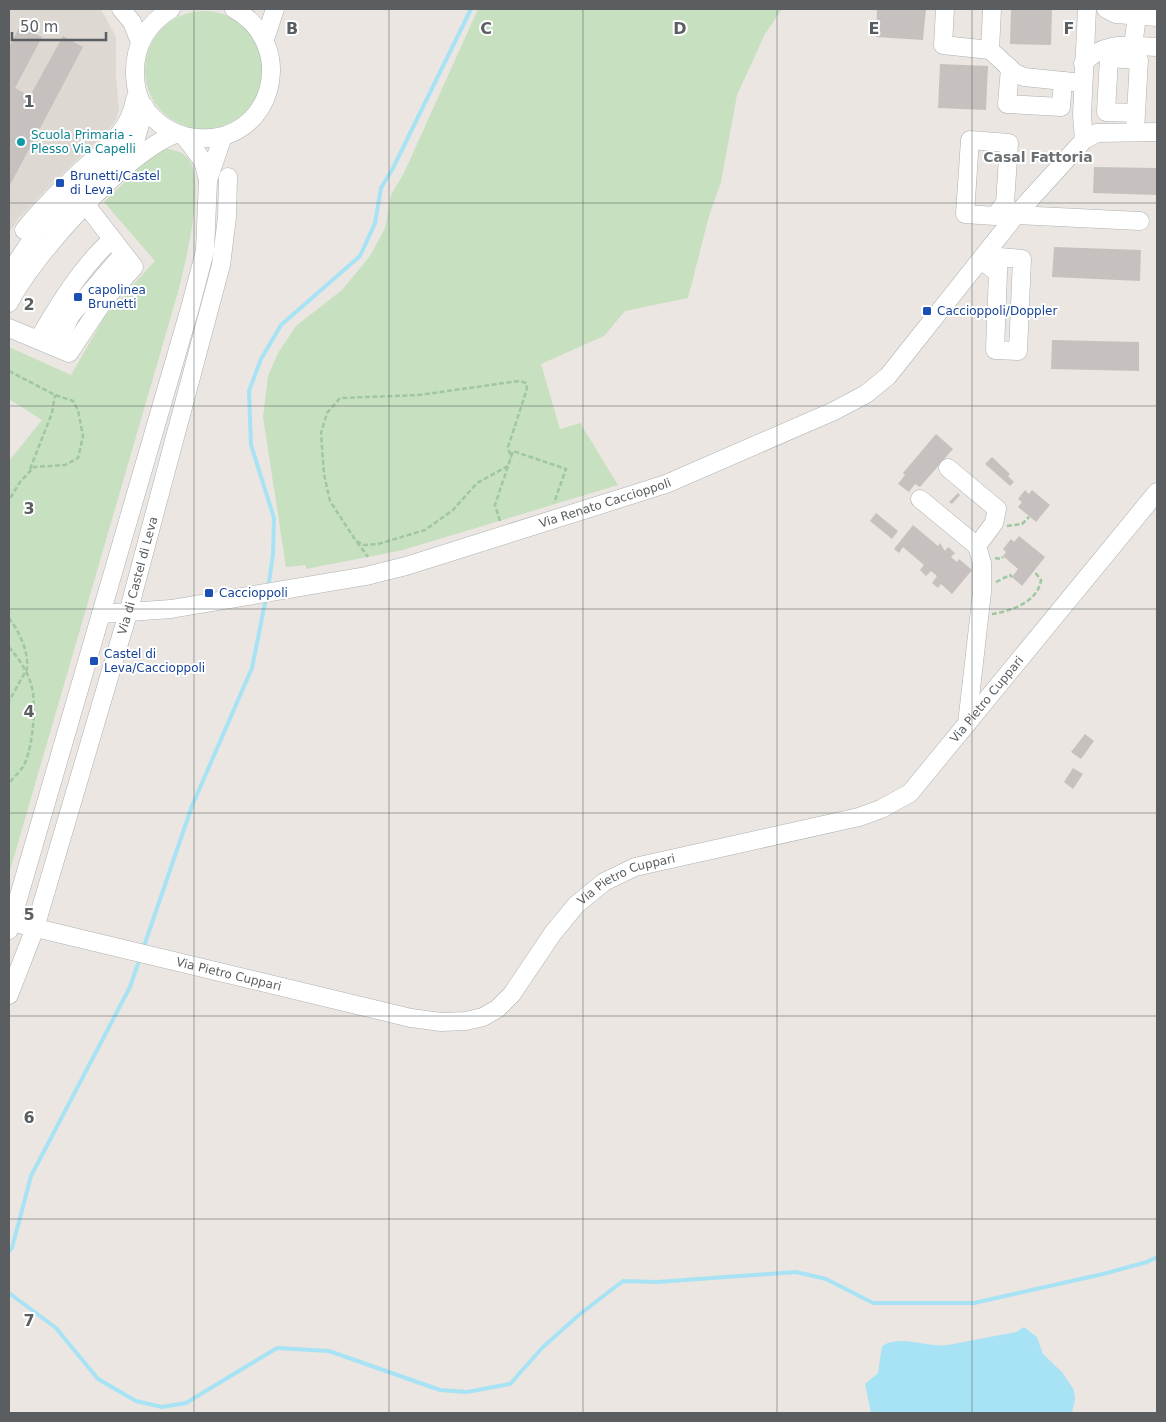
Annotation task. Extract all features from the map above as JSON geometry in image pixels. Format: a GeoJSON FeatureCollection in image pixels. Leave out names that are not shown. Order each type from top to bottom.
{"type":"FeatureCollection","features":[{"type":"Feature","properties":{"kind":"street"},"geometry":{"type":"LineString","coordinates":[[121,9],[132,22],[140,42]]}},
{"type":"Feature","properties":{"kind":"street"},"geometry":{"type":"LineString","coordinates":[[9,273],[36,232],[136,138],[140,101],[134,62],[140,42],[152,23],[171,9]]}},
{"type":"Feature","properties":{"kind":"street"},"geometry":{"type":"LineString","coordinates":[[9,273],[45,234],[73,217],[143,151],[156,142],[180,135],[208,139],[223,136],[239,129],[252,119],[263,105],[269,89],[272,72],[271,55],[265,39],[256,25],[234,9]]}},
{"type":"Feature","properties":{"kind":"street"},"geometry":{"type":"LineString","coordinates":[[265,39],[275,9]]}},
{"type":"Feature","properties":{"kind":"street"},"geometry":{"type":"LineString","coordinates":[[945,9],[943,45],[990,50],[1010,68],[1024,77],[1083,83]]}},
{"type":"Feature","properties":{"kind":"street"},"geometry":{"type":"LineString","coordinates":[[990,50],[992,9]]}},
{"type":"Feature","properties":{"kind":"street"},"geometry":{"type":"LineString","coordinates":[[1087,9],[1083,64],[1084,140],[1097,133],[1157,132]]}},
{"type":"Feature","properties":{"kind":"street"},"geometry":{"type":"LineString","coordinates":[[1106,9],[1116,14],[1157,17]]}},
{"type":"Feature","properties":{"kind":"street"},"geometry":{"type":"LineString","coordinates":[[1134,46],[1137,16]]}},
{"type":"Feature","properties":{"kind":"street"},"geometry":{"type":"LineString","coordinates":[[1083,64],[1092,53],[1106,46],[1157,47]]}},
{"type":"Feature","properties":{"kind":"street"},"geometry":{"type":"LineString","coordinates":[[1010,68],[1007,104],[1061,107],[1063,81]]}},
{"type":"Feature","properties":{"kind":"street"},"geometry":{"type":"LineString","coordinates":[[9,250],[46,204],[113,142],[125,127],[140,101]]}},
{"type":"Feature","properties":{"kind":"street","name":"Via di Castel di Leva"},"geometry":{"type":"LineString","coordinates":[[140,101],[164,127],[180,135],[203,161],[208,180]]}},
{"type":"Feature","properties":{"kind":"street"},"geometry":{"type":"LineString","coordinates":[[1135,131],[1136,113]]}},
{"type":"Feature","properties":{"kind":"street","name":"Via di Castel di Leva"},"geometry":{"type":"LineString","coordinates":[[10,926],[205,251],[208,180],[223,136]]}},
{"type":"Feature","properties":{"kind":"street"},"geometry":{"type":"LineString","coordinates":[[1011,209],[1009,143],[970,140],[965,214],[994,216],[1011,209],[1140,222]]}},
{"type":"Feature","properties":{"kind":"street","name":"Via Renato Caccioppoli"},"geometry":{"type":"LineString","coordinates":[[101,614],[171,609],[366,576],[406,566],[657,487],[834,411],[866,394],[888,376],[981,260],[1011,209],[1084,140]]}},
{"type":"Feature","properties":{"kind":"street","name":"Via di Castel di Leva"},"geometry":{"type":"LineString","coordinates":[[9,995],[35,928],[128,613],[221,265],[227,218],[228,177]]}},
{"type":"Feature","properties":{"kind":"street"},"geometry":{"type":"LineString","coordinates":[[9,328],[69,353],[105,299],[134,267],[86,206]]}},
{"type":"Feature","properties":{"kind":"street"},"geometry":{"type":"LineString","coordinates":[[9,303],[30,269],[73,217]]}},
{"type":"Feature","properties":{"kind":"street"},"geometry":{"type":"LineString","coordinates":[[38,340],[78,277],[95,255],[117,247]]}},
{"type":"Feature","properties":{"kind":"street"},"geometry":{"type":"LineString","coordinates":[[999,258],[1022,259],[1018,351],[995,350],[998,273],[999,258]]}},
{"type":"Feature","properties":{"kind":"street"},"geometry":{"type":"LineString","coordinates":[[981,260],[998,273]]}},
{"type":"Feature","properties":{"kind":"street"},"geometry":{"type":"LineString","coordinates":[[948,468],[997,509],[994,523],[977,546]]}},
{"type":"Feature","properties":{"kind":"street","name":"Via Pietro Cuppari"},"geometry":{"type":"LineString","coordinates":[[10,926],[35,928],[411,1018],[452,1023],[479,1019],[497,1009],[510,997],[560,924],[584,897],[604,882],[646,863],[859,817],[882,809],[910,793],[1157,492]]}},
{"type":"Feature","properties":{"kind":"street"},"geometry":{"type":"LineString","coordinates":[[920,499],[977,546],[982,563],[979,613],[967,724]]}},
{"type":"Feature","properties":{"kind":"path"},"geometry":{"type":"LineString","coordinates":[[9,372],[55,396],[67,398],[78,410],[83,436],[78,458],[65,465],[30,470]]}},
{"type":"Feature","properties":{"kind":"path"},"geometry":{"type":"LineString","coordinates":[[368,557],[330,501],[324,474],[321,432],[327,413],[340,398],[418,395],[519,381],[526,383],[527,389],[508,447],[511,458]]}},
{"type":"Feature","properties":{"kind":"path"},"geometry":{"type":"LineString","coordinates":[[9,500],[30,470],[52,413],[55,396]]}},
{"type":"Feature","properties":{"kind":"path"},"geometry":{"type":"LineString","coordinates":[[500,521],[495,505],[513,452],[566,469],[554,505]]}},
{"type":"Feature","properties":{"kind":"path"},"geometry":{"type":"LineString","coordinates":[[356,541],[364,545],[378,544],[425,530],[453,510],[477,483],[508,466]]}},
{"type":"Feature","properties":{"kind":"path"},"geometry":{"type":"LineString","coordinates":[[994,523],[1003,526],[1022,524],[1029,517]]}},
{"type":"Feature","properties":{"kind":"path"},"geometry":{"type":"LineString","coordinates":[[979,613],[990,614],[1006,611],[1032,598],[1038,590],[1041,580],[1034,571]]}},
{"type":"Feature","properties":{"kind":"path"},"geometry":{"type":"LineString","coordinates":[[9,618],[26,653],[28,664],[9,701]]}},
{"type":"Feature","properties":{"kind":"path"},"geometry":{"type":"LineString","coordinates":[[9,647],[26,671],[31,685],[33,703],[30,744],[24,765],[9,783]]}},
{"type":"Feature","properties":{"kind":"shaded area"},"geometry":{"type":"Polygon","coordinates":[[[9,9],[99,9],[102,11],[116,37],[116,78],[119,109],[116,120],[106,133],[52,183],[18,219],[9,233],[9,9]]]}},
{"type":"Feature","properties":{"kind":"green space"},"geometry":{"type":"Polygon","coordinates":[[[478,9],[782,9],[765,34],[737,95],[721,182],[709,216],[688,298],[625,311],[604,336],[541,364],[560,429],[580,423],[618,485],[403,550],[306,569],[306,565],[286,567],[263,417],[268,376],[278,353],[296,326],[342,290],[370,256],[385,228],[391,195],[404,173],[478,9]]]}},
{"type":"Feature","properties":{"kind":"green space"},"geometry":{"type":"Polygon","coordinates":[[[204,11],[226,16],[246,28],[258,48],[263,70],[258,92],[246,112],[226,124],[204,129],[182,124],[162,112],[150,92],[145,70],[150,48],[162,28],[182,16],[204,11]]]}},
{"type":"Feature","properties":{"kind":"green space"},"geometry":{"type":"Polygon","coordinates":[[[167,149],[177,151],[186,156],[194,172],[195,205],[185,263],[9,874],[9,461],[42,420],[9,399],[9,347],[71,375],[105,316],[155,261],[104,202],[157,151],[167,149]]]}},
{"type":"Feature","properties":{"kind":"water"},"geometry":{"type":"Polygon","coordinates":[[[1024,1327],[1037,1337],[1043,1354],[1062,1372],[1074,1390],[1075,1399],[1072,1413],[871,1413],[865,1384],[878,1373],[882,1346],[898,1341],[948,1345],[1016,1332],[1024,1327]]]}},
{"type":"Feature","properties":{"kind":"building"},"geometry":{"type":"Polygon","coordinates":[[[877,9],[926,9],[923,40],[876,37],[877,9]]]}},
{"type":"Feature","properties":{"kind":"building"},"geometry":{"type":"Polygon","coordinates":[[[1011,9],[1052,9],[1051,45],[1010,44],[1011,9]]]}},
{"type":"Feature","properties":{"kind":"building","name":"Scuola Primaria - Plesso Via Capelli"},"geometry":{"type":"Polygon","coordinates":[[[20,26],[42,37],[15,88],[30,96],[63,36],[83,47],[9,187],[9,47],[20,26]]]}},
{"type":"Feature","properties":{"kind":"building"},"geometry":{"type":"Polygon","coordinates":[[[940,64],[988,66],[986,110],[938,108],[940,64]]]}},
{"type":"Feature","properties":{"kind":"building"},"geometry":{"type":"Polygon","coordinates":[[[1094,167],[1157,168],[1157,195],[1093,193],[1094,167]]]}},
{"type":"Feature","properties":{"kind":"building"},"geometry":{"type":"Polygon","coordinates":[[[1054,247],[1141,250],[1140,281],[1052,277],[1054,247]]]}},
{"type":"Feature","properties":{"kind":"building"},"geometry":{"type":"Polygon","coordinates":[[[1052,340],[1139,342],[1139,371],[1051,369],[1052,340]]]}},
{"type":"Feature","properties":{"kind":"building"},"geometry":{"type":"Polygon","coordinates":[[[936,434],[953,449],[920,487],[915,484],[909,492],[898,484],[905,475],[903,473],[936,434]]]}},
{"type":"Feature","properties":{"kind":"building"},"geometry":{"type":"Polygon","coordinates":[[[992,457],[1010,474],[1008,476],[1014,482],[1010,486],[985,464],[992,457]]]}},
{"type":"Feature","properties":{"kind":"building"},"geometry":{"type":"Polygon","coordinates":[[[1025,490],[1029,494],[1032,490],[1050,505],[1036,522],[1018,507],[1022,502],[1018,499],[1025,490]]]}},
{"type":"Feature","properties":{"kind":"building"},"geometry":{"type":"Polygon","coordinates":[[[958,493],[960,495],[952,504],[949,502],[958,493]]]}},
{"type":"Feature","properties":{"kind":"building"},"geometry":{"type":"Polygon","coordinates":[[[876,513],[898,531],[892,539],[870,521],[876,513]]]}},
{"type":"Feature","properties":{"kind":"building"},"geometry":{"type":"Polygon","coordinates":[[[913,525],[938,546],[940,543],[945,551],[948,547],[955,553],[951,557],[957,562],[959,559],[972,570],[952,594],[941,584],[938,588],[932,583],[937,576],[931,571],[926,576],[920,570],[924,565],[903,547],[899,553],[894,549],[913,525]]]}},
{"type":"Feature","properties":{"kind":"building"},"geometry":{"type":"Polygon","coordinates":[[[1019,536],[1045,557],[1022,586],[1012,577],[1018,569],[1003,556],[1006,552],[1003,549],[1011,539],[1014,542],[1019,536]]]}},
{"type":"Feature","properties":{"kind":"building"},"geometry":{"type":"Polygon","coordinates":[[[1085,734],[1094,741],[1081,759],[1071,752],[1085,734]]]}},
{"type":"Feature","properties":{"kind":"building"},"geometry":{"type":"Polygon","coordinates":[[[1073,768],[1083,774],[1073,789],[1064,782],[1073,768]]]}},
{"type":"Feature","properties":{"kind":"waterway"},"geometry":{"type":"LineString","coordinates":[[268,589],[273,554],[274,518],[251,445],[249,391],[261,359],[281,325],[360,256],[375,223],[381,188],[393,168],[471,9]]}},
{"type":"Feature","properties":{"kind":"waterway"},"geometry":{"type":"LineString","coordinates":[[143,949],[192,806],[252,668],[266,598]]}},
{"type":"Feature","properties":{"kind":"waterway"},"geometry":{"type":"LineString","coordinates":[[9,1251],[12,1248],[31,1176],[130,987],[140,958]]}},
{"type":"Feature","properties":{"kind":"waterway"},"geometry":{"type":"LineString","coordinates":[[9,1293],[56,1328],[98,1379],[136,1401],[162,1407],[186,1403],[277,1348],[329,1351],[440,1390],[467,1392],[510,1384],[543,1347],[580,1314],[623,1281],[657,1282],[796,1272],[826,1279],[873,1303],[974,1303],[1103,1274],[1147,1262],[1157,1257]]}},
{"type":"Feature","properties":{"kind":"place","name":"Scuola Primaria - Plesso Via Capelli"},"geometry":{"type":"Point","coordinates":[21,142]}},
{"type":"Feature","properties":{"kind":"place","name":"Brunetti/Castel di Leva"},"geometry":{"type":"Point","coordinates":[60,183]}},
{"type":"Feature","properties":{"kind":"place","name":"capolinea Brunetti"},"geometry":{"type":"Point","coordinates":[78,297]}},
{"type":"Feature","properties":{"kind":"place","name":"Caccioppoli/Doppler"},"geometry":{"type":"Point","coordinates":[927,311]}},
{"type":"Feature","properties":{"kind":"place","name":"Caccioppoli"},"geometry":{"type":"Point","coordinates":[209,593]}},
{"type":"Feature","properties":{"kind":"place","name":"Castel di Leva/Caccioppoli"},"geometry":{"type":"Point","coordinates":[94,661]}},
{"type":"Feature","properties":{"kind":"district","name":"Casal Fattoria"},"geometry":{"type":"Point","coordinates":[1038,157]}}]}
